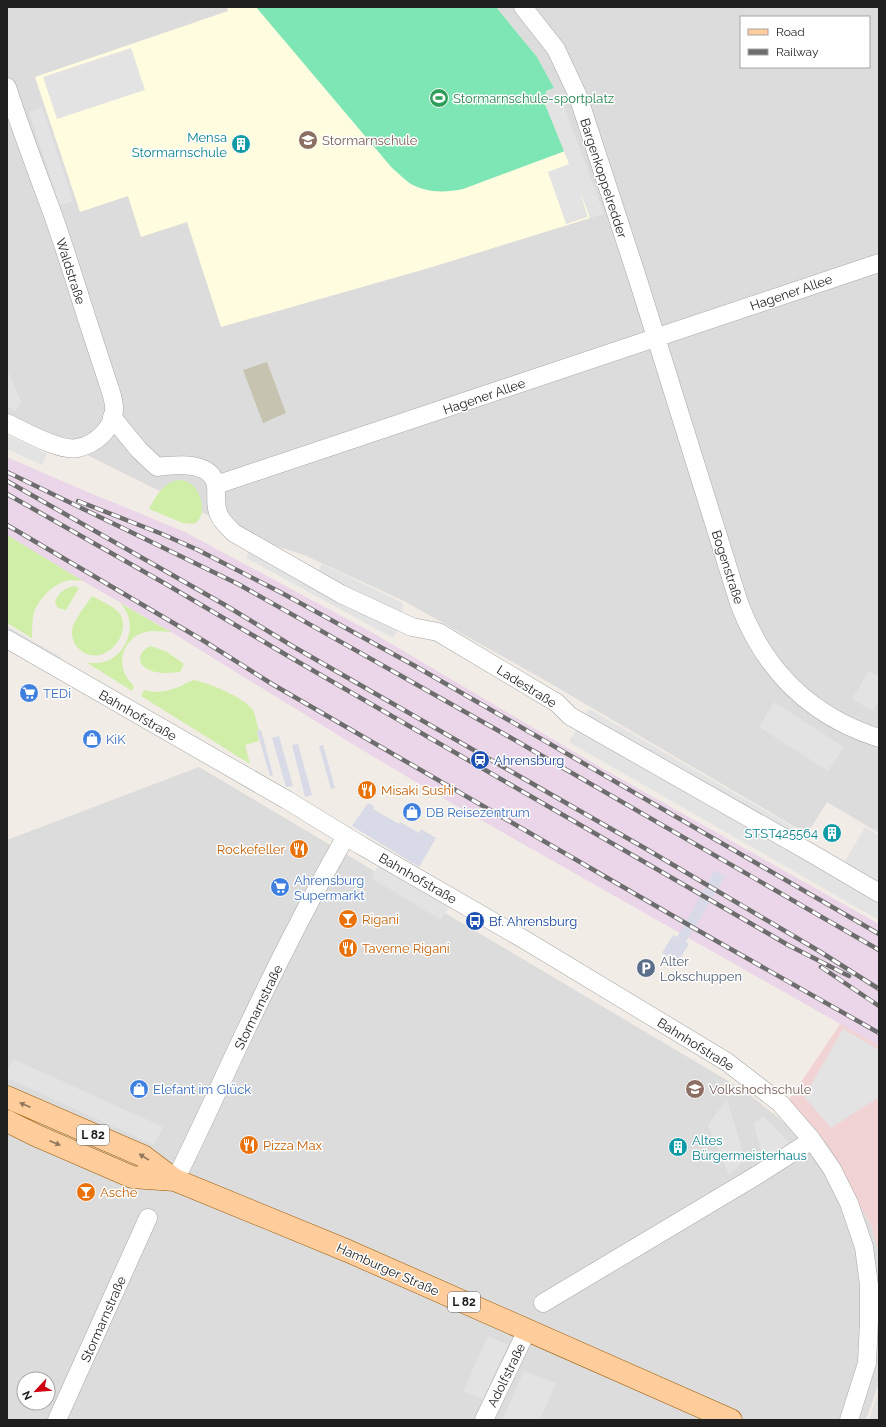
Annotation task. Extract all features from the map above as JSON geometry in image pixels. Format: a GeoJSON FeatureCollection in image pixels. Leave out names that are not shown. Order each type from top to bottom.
{"type":"FeatureCollection","features":[{"type":"Feature","properties":{"kind":"main road","name":"Hamburger Straße"},"geometry":{"type":"LineString","coordinates":[[7,1097],[143,1156],[175,1180],[348,1251],[731,1420]]}},
{"type":"Feature","properties":{"kind":"main road","name":"Hamburger Straße"},"geometry":{"type":"LineString","coordinates":[[7,1121],[35,1135],[132,1177],[175,1180]]}},
{"type":"Feature","properties":{"kind":"street","name":"Bargenkoppelredder"},"geometry":{"type":"LineString","coordinates":[[529,9],[556,49],[578,96],[655,338]]}},
{"type":"Feature","properties":{"kind":"street","name":"Waldstraße"},"geometry":{"type":"LineString","coordinates":[[7,87],[53,216],[107,379],[114,407],[108,427],[101,437],[94,442],[76,449],[65,448],[52,444],[7,423]]}},
{"type":"Feature","properties":{"kind":"street","name":"Hagener Allee"},"geometry":{"type":"LineString","coordinates":[[216,485],[879,263]]}},
{"type":"Feature","properties":{"kind":"street","name":"Bogenstraße"},"geometry":{"type":"LineString","coordinates":[[655,338],[739,602],[755,638],[769,661],[785,681],[815,707],[849,726],[879,738]]}},
{"type":"Feature","properties":{"kind":"street"},"geometry":{"type":"LineString","coordinates":[[112,417],[138,450],[157,467],[182,465],[198,467],[210,475],[216,485]]}},
{"type":"Feature","properties":{"kind":"street","name":"Ladestraße"},"geometry":{"type":"LineString","coordinates":[[216,485],[215,505],[221,519],[234,533],[341,594],[412,628],[438,632],[557,703],[570,716],[804,849],[879,894]]}},
{"type":"Feature","properties":{"kind":"street","name":"Bahnhofstraße"},"geometry":{"type":"LineString","coordinates":[[7,639],[287,800],[532,944],[727,1062],[780,1103],[812,1140],[832,1169],[849,1203],[864,1247],[869,1285],[867,1363],[849,1420]]}},
{"type":"Feature","properties":{"kind":"street","name":"Stormarnstraße"},"geometry":{"type":"LineString","coordinates":[[175,1180],[311,898],[346,836]]}},
{"type":"Feature","properties":{"kind":"street"},"geometry":{"type":"LineString","coordinates":[[543,1304],[759,1174],[812,1140]]}},
{"type":"Feature","properties":{"kind":"street","name":"Stormarnstraße"},"geometry":{"type":"LineString","coordinates":[[58,1420],[148,1218]]}},
{"type":"Feature","properties":{"kind":"street","name":"Adolfstraße"},"geometry":{"type":"LineString","coordinates":[[484,1420],[527,1330]]}},
{"type":"Feature","properties":{"kind":"shaded area"},"geometry":{"type":"Polygon","coordinates":[[[7,7],[879,7],[879,833],[827,802],[807,834],[541,678],[404,601],[304,555],[258,540],[7,415],[7,7]]]}},
{"type":"Feature","properties":{"kind":"shaded area","name":"Stormarnschule"},"geometry":{"type":"Polygon","coordinates":[[[227,7],[496,7],[537,57],[554,88],[546,91],[545,104],[575,175],[590,218],[429,268],[221,327],[187,222],[141,237],[128,196],[80,212],[35,77],[228,11],[227,7]]]}},
{"type":"Feature","properties":{"kind":"shaded area"},"geometry":{"type":"Polygon","coordinates":[[[131,48],[145,90],[57,119],[43,77],[131,48]]]}},
{"type":"Feature","properties":{"kind":"shaded area"},"geometry":{"type":"Polygon","coordinates":[[[561,98],[604,214],[591,218],[580,192],[588,217],[566,224],[548,172],[569,164],[545,104],[561,98]]]}},
{"type":"Feature","properties":{"kind":"shaded area"},"geometry":{"type":"Polygon","coordinates":[[[42,107],[73,201],[60,205],[29,112],[42,107]]]}},
{"type":"Feature","properties":{"kind":"shaded area"},"geometry":{"type":"Polygon","coordinates":[[[267,362],[286,413],[263,423],[243,370],[267,362]]]}},
{"type":"Feature","properties":{"kind":"shaded area"},"geometry":{"type":"Polygon","coordinates":[[[7,370],[21,401],[16,411],[7,407],[7,370]]]}},
{"type":"Feature","properties":{"kind":"shaded area"},"geometry":{"type":"Polygon","coordinates":[[[9,436],[47,454],[42,465],[7,449],[9,436]]]}},
{"type":"Feature","properties":{"kind":"shaded area"},"geometry":{"type":"Polygon","coordinates":[[[7,457],[185,532],[373,633],[598,766],[879,924],[879,1046],[458,807],[171,632],[7,535],[7,457]]]}},
{"type":"Feature","properties":{"kind":"shaded area"},"geometry":{"type":"Polygon","coordinates":[[[250,549],[311,585],[322,564],[403,603],[401,624],[393,638],[246,558],[250,549]]]}},
{"type":"Feature","properties":{"kind":"shaded area"},"geometry":{"type":"Polygon","coordinates":[[[7,626],[61,657],[61,663],[7,632],[7,626]]]}},
{"type":"Feature","properties":{"kind":"shaded area"},"geometry":{"type":"Polygon","coordinates":[[[869,671],[879,677],[879,701],[873,711],[852,699],[869,671]]]}},
{"type":"Feature","properties":{"kind":"shaded area"},"geometry":{"type":"Polygon","coordinates":[[[774,702],[844,747],[828,771],[759,727],[774,702]]]}},
{"type":"Feature","properties":{"kind":"shaded area"},"geometry":{"type":"Polygon","coordinates":[[[589,709],[800,831],[795,841],[841,868],[865,827],[879,835],[879,920],[569,742],[589,709]]]}},
{"type":"Feature","properties":{"kind":"shaded area"},"geometry":{"type":"Polygon","coordinates":[[[261,730],[273,775],[270,776],[257,731],[261,730]]]}},
{"type":"Feature","properties":{"kind":"shaded area"},"geometry":{"type":"Polygon","coordinates":[[[279,736],[293,786],[286,787],[272,738],[279,736]]]}},
{"type":"Feature","properties":{"kind":"shaded area"},"geometry":{"type":"Polygon","coordinates":[[[298,744],[312,795],[305,797],[292,745],[298,744]]]}},
{"type":"Feature","properties":{"kind":"shaded area"},"geometry":{"type":"Polygon","coordinates":[[[323,745],[335,788],[331,789],[319,746],[323,745]]]}},
{"type":"Feature","properties":{"kind":"shaded area"},"geometry":{"type":"Polygon","coordinates":[[[199,767],[745,1091],[836,1164],[872,1227],[879,1252],[879,1383],[866,1420],[7,1420],[7,840],[199,767]]]}},
{"type":"Feature","properties":{"kind":"shaded area"},"geometry":{"type":"Polygon","coordinates":[[[368,803],[374,806],[373,809],[399,824],[400,822],[419,833],[421,829],[436,838],[419,867],[352,826],[368,803]]]}},
{"type":"Feature","properties":{"kind":"shaded area"},"geometry":{"type":"Polygon","coordinates":[[[379,865],[449,907],[441,920],[371,878],[379,865]]]}},
{"type":"Feature","properties":{"kind":"shaded area"},"geometry":{"type":"Polygon","coordinates":[[[715,870],[725,876],[686,942],[689,944],[678,962],[662,953],[673,935],[677,937],[715,870]]]}},
{"type":"Feature","properties":{"kind":"shaded area"},"geometry":{"type":"Polygon","coordinates":[[[841,1023],[879,1046],[879,1255],[872,1227],[836,1164],[778,1116],[841,1023]]]}},
{"type":"Feature","properties":{"kind":"shaded area"},"geometry":{"type":"Polygon","coordinates":[[[843,1029],[879,1050],[879,1097],[831,1128],[804,1097],[843,1029]]]}},
{"type":"Feature","properties":{"kind":"shaded area"},"geometry":{"type":"Polygon","coordinates":[[[13,1059],[163,1127],[154,1145],[7,1078],[7,1072],[13,1059]]]}},
{"type":"Feature","properties":{"kind":"shaded area"},"geometry":{"type":"Polygon","coordinates":[[[727,1099],[745,1159],[729,1175],[708,1125],[727,1099]]]}},
{"type":"Feature","properties":{"kind":"shaded area"},"geometry":{"type":"Polygon","coordinates":[[[764,1116],[791,1145],[765,1163],[753,1123],[764,1116]]]}},
{"type":"Feature","properties":{"kind":"shaded area"},"geometry":{"type":"Polygon","coordinates":[[[488,1336],[508,1345],[483,1399],[463,1391],[488,1336]]]}},
{"type":"Feature","properties":{"kind":"shaded area"},"geometry":{"type":"Polygon","coordinates":[[[524,1371],[556,1383],[540,1420],[502,1420],[524,1371]]]}},
{"type":"Feature","properties":{"kind":"shaded area"},"geometry":{"type":"Polygon","coordinates":[[[879,1388],[879,1420],[869,1420],[879,1388]]]}},
{"type":"Feature","properties":{"kind":"green space","name":"Stormarnschule-sportplatz"},"geometry":{"type":"Polygon","coordinates":[[[256,7],[496,7],[537,57],[554,88],[546,91],[545,104],[565,151],[463,189],[435,191],[414,186],[392,168],[256,7]]]}},
{"type":"Feature","properties":{"kind":"green space"},"geometry":{"type":"Polygon","coordinates":[[[178,480],[190,483],[198,492],[200,497],[202,504],[201,515],[194,524],[183,523],[149,509],[157,495],[164,487],[178,480]]]}},
{"type":"Feature","properties":{"kind":"green space"},"geometry":{"type":"Polygon","coordinates":[[[7,535],[83,581],[65,581],[53,587],[44,596],[34,612],[32,622],[32,638],[7,623],[7,535]]]}},
{"type":"Feature","properties":{"kind":"green space"},"geometry":{"type":"Polygon","coordinates":[[[74,586],[79,588],[66,610],[58,608],[55,603],[59,594],[74,586]]]}},
{"type":"Feature","properties":{"kind":"green space"},"geometry":{"type":"Polygon","coordinates":[[[92,596],[117,611],[120,614],[123,623],[119,640],[113,648],[105,653],[97,655],[88,654],[79,649],[73,640],[72,635],[74,624],[92,596]]]}},
{"type":"Feature","properties":{"kind":"green space"},"geometry":{"type":"Polygon","coordinates":[[[120,603],[171,632],[155,631],[139,634],[129,642],[125,648],[122,660],[123,667],[125,674],[134,686],[132,691],[86,662],[98,663],[109,660],[118,654],[125,645],[129,635],[130,624],[127,613],[120,603]]]}},
{"type":"Feature","properties":{"kind":"green space"},"geometry":{"type":"Polygon","coordinates":[[[151,646],[167,652],[184,664],[180,672],[160,673],[149,670],[145,667],[140,661],[140,657],[147,648],[151,646]]]}},
{"type":"Feature","properties":{"kind":"green space"},"geometry":{"type":"Polygon","coordinates":[[[194,680],[209,684],[227,692],[244,702],[254,712],[259,730],[257,733],[259,741],[245,745],[250,764],[141,696],[144,690],[160,692],[178,687],[194,680]]]}},
{"type":"Feature","properties":{"kind":"railway"},"geometry":{"type":"LineString","coordinates":[[7,472],[238,584],[499,731],[879,950]]}},
{"type":"Feature","properties":{"kind":"railway"},"geometry":{"type":"LineString","coordinates":[[7,481],[225,605],[294,647],[648,850],[819,951],[879,989]]}},
{"type":"Feature","properties":{"kind":"railway"},"geometry":{"type":"LineString","coordinates":[[7,494],[164,583],[788,945],[849,976]]}},
{"type":"Feature","properties":{"kind":"railway"},"geometry":{"type":"LineString","coordinates":[[78,501],[162,534],[198,550],[280,592],[415,666],[879,934]]}},
{"type":"Feature","properties":{"kind":"railway"},"geometry":{"type":"LineString","coordinates":[[7,525],[204,641],[272,684],[713,939],[879,1033]]}},
{"type":"Feature","properties":{"kind":"railway"},"geometry":{"type":"LineString","coordinates":[[821,967],[879,1006]]}},
{"type":"Feature","properties":{"kind":"place","name":"Stormarnschule-sportplatz"},"geometry":{"type":"Point","coordinates":[439,98]}},
{"type":"Feature","properties":{"kind":"place","name":"Stormarnschule"},"geometry":{"type":"Point","coordinates":[308,140]}},
{"type":"Feature","properties":{"kind":"place","name":"Mensa Stormarnschule"},"geometry":{"type":"Point","coordinates":[241,144]}},
{"type":"Feature","properties":{"kind":"place","name":"TEDi"},"geometry":{"type":"Point","coordinates":[29,693]}},
{"type":"Feature","properties":{"kind":"place","name":"KiK"},"geometry":{"type":"Point","coordinates":[92,739]}},
{"type":"Feature","properties":{"kind":"place","name":"Ahrensburg"},"geometry":{"type":"Point","coordinates":[480,760]}},
{"type":"Feature","properties":{"kind":"place","name":"Misaki Sushi"},"geometry":{"type":"Point","coordinates":[367,790]}},
{"type":"Feature","properties":{"kind":"place","name":"DB Reisezentrum"},"geometry":{"type":"Point","coordinates":[412,812]}},
{"type":"Feature","properties":{"kind":"place","name":"STST425564"},"geometry":{"type":"Point","coordinates":[832,833]}},
{"type":"Feature","properties":{"kind":"place","name":"Rockefeller"},"geometry":{"type":"Point","coordinates":[299,849]}},
{"type":"Feature","properties":{"kind":"place","name":"Ahrensburg Supermarkt"},"geometry":{"type":"Point","coordinates":[280,887]}},
{"type":"Feature","properties":{"kind":"place","name":"Rigani"},"geometry":{"type":"Point","coordinates":[348,919]}},
{"type":"Feature","properties":{"kind":"place","name":"Bf. Ahrensburg"},"geometry":{"type":"Point","coordinates":[475,921]}},
{"type":"Feature","properties":{"kind":"place","name":"Taverne Rigani"},"geometry":{"type":"Point","coordinates":[348,948]}},
{"type":"Feature","properties":{"kind":"place","name":"Alter Lokschuppen"},"geometry":{"type":"Point","coordinates":[646,968]}},
{"type":"Feature","properties":{"kind":"place","name":"Elefant im Glück"},"geometry":{"type":"Point","coordinates":[139,1089]}},
{"type":"Feature","properties":{"kind":"place","name":"Volkshochschule"},"geometry":{"type":"Point","coordinates":[695,1089]}},
{"type":"Feature","properties":{"kind":"place","name":"Pizza Max"},"geometry":{"type":"Point","coordinates":[249,1145]}},
{"type":"Feature","properties":{"kind":"place","name":"Altes Bürgermeisterhaus"},"geometry":{"type":"Point","coordinates":[678,1147]}},
{"type":"Feature","properties":{"kind":"place","name":"Asche"},"geometry":{"type":"Point","coordinates":[86,1192]}}]}
